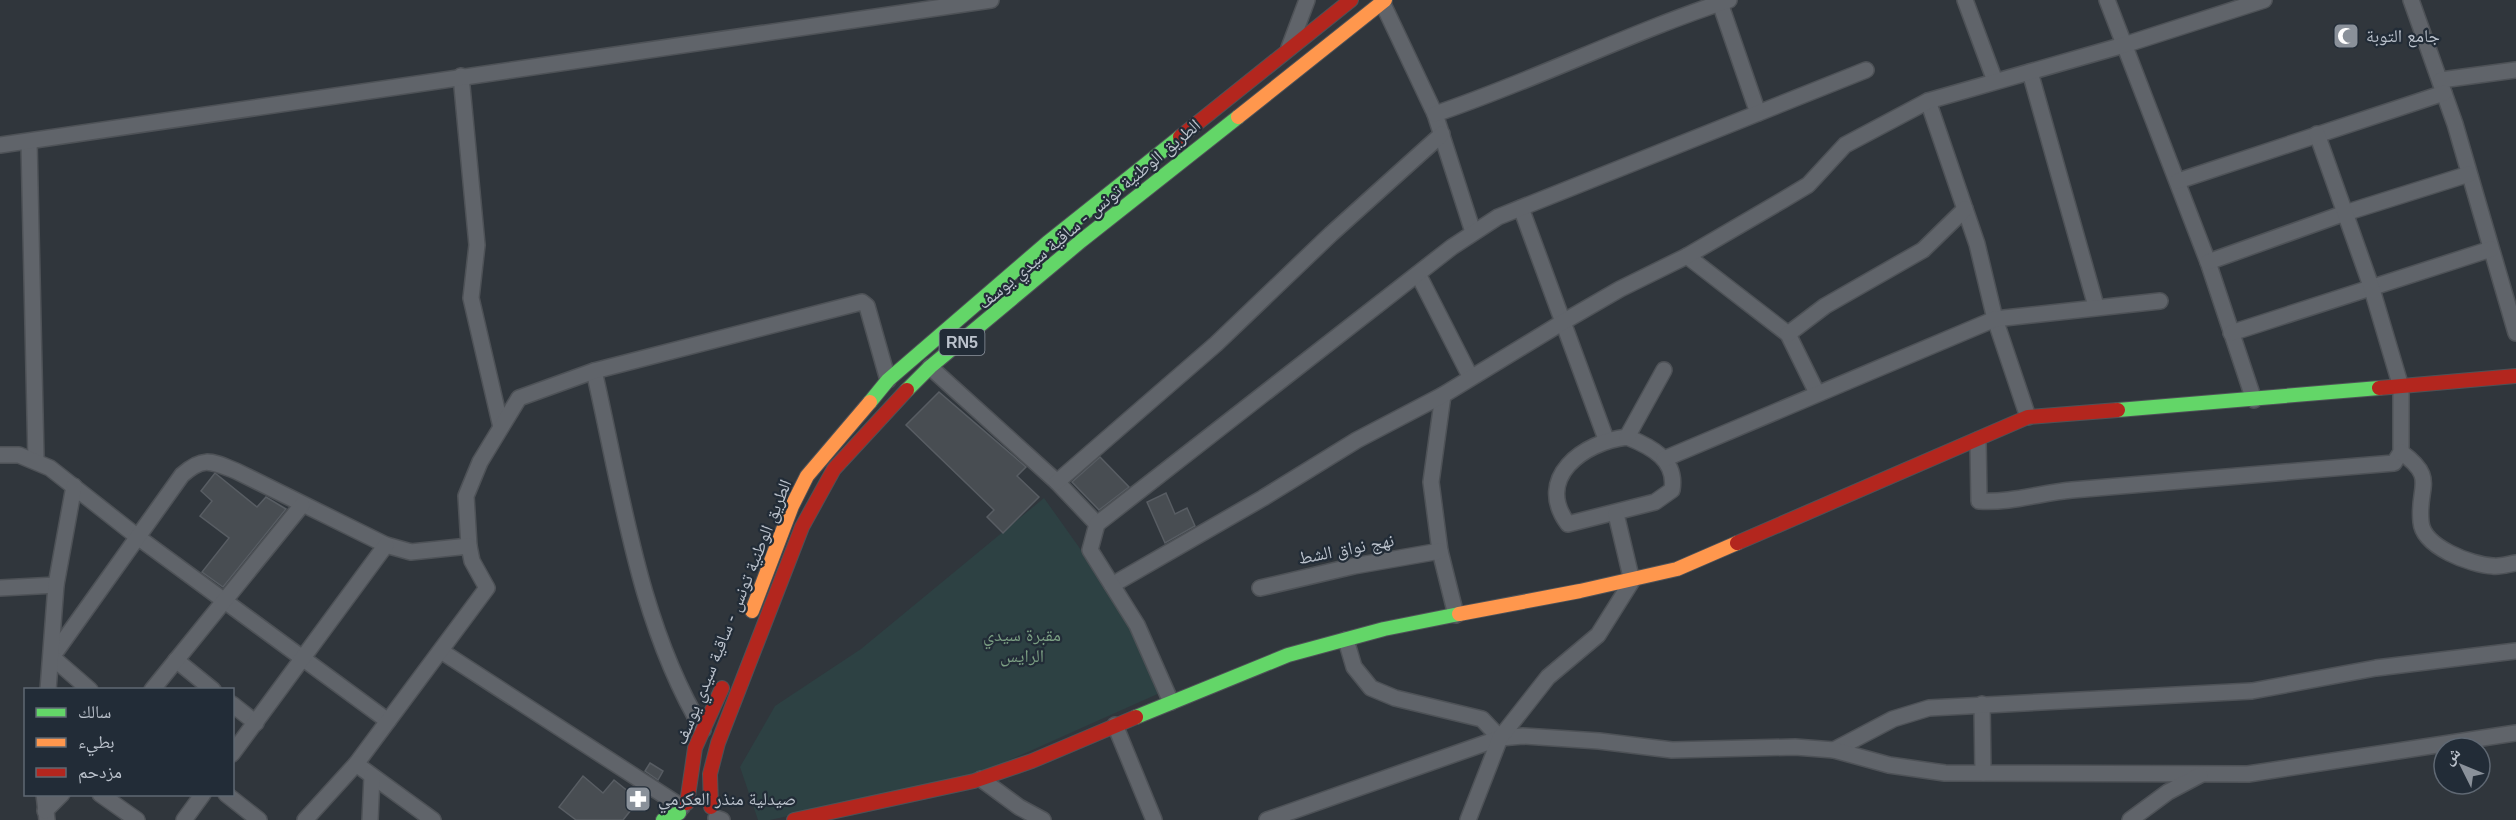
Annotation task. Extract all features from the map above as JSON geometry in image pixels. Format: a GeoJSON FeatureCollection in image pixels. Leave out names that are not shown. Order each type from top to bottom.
{"type":"FeatureCollection","features":[{"type":"Feature","properties":{"kind":"main road","name":"الطريق الوطنية تونس - ساقية سيدي يوسف"},"geometry":{"type":"LineString","coordinates":[[747,624],[783,528],[807,476],[888,381],[1047,243],[1352,0]]}},
{"type":"Feature","properties":{"kind":"main road","name":"الطريق الوطنية تونس - ساقية سيدي يوسف"},"geometry":{"type":"LineString","coordinates":[[716,816],[710,774],[718,743],[790,556],[815,501],[834,469],[930,368],[1089,234],[1383,1]]}},
{"type":"Feature","properties":{"kind":"main road"},"geometry":{"type":"LineString","coordinates":[[794,820],[858,814],[981,779],[1031,762],[1114,725],[1288,655],[1456,615],[1632,581],[1677,569],[2028,417],[2254,400],[2516,375]]}},
{"type":"Feature","properties":{"kind":"main road","name":"الطريق الوطنية تونس - ساقية سيدي يوسف"},"geometry":{"type":"LineString","coordinates":[[681,811],[695,748],[727,678]]}},
{"type":"Feature","properties":{"kind":"main road","name":"RN5"},"geometry":{"type":"LineString","coordinates":[[681,811],[699,801],[716,816]]}},
{"type":"Feature","properties":{"kind":"main road"},"geometry":{"type":"LineString","coordinates":[[663,820],[681,811]]}},
{"type":"Feature","properties":{"kind":"street"},"geometry":{"type":"LineString","coordinates":[[897,12],[918,0]]}},
{"type":"Feature","properties":{"kind":"street"},"geometry":{"type":"LineString","coordinates":[[0,145],[897,12],[992,0]]}},
{"type":"Feature","properties":{"kind":"street"},"geometry":{"type":"LineString","coordinates":[[1289,48],[1307,0]]}},
{"type":"Feature","properties":{"kind":"street"},"geometry":{"type":"LineString","coordinates":[[1965,0],[1995,81]]}},
{"type":"Feature","properties":{"kind":"street"},"geometry":{"type":"LineString","coordinates":[[2107,0],[2208,262],[2254,400]]}},
{"type":"Feature","properties":{"kind":"street"},"geometry":{"type":"LineString","coordinates":[[1112,585],[1263,498],[1357,440],[1443,395],[1470,376],[1620,289],[1687,256],[1808,185],[1845,145],[1928,101],[2124,45],[2264,0]]}},
{"type":"Feature","properties":{"kind":"street"},"geometry":{"type":"LineString","coordinates":[[2411,0],[2443,87],[2516,333]]}},
{"type":"Feature","properties":{"kind":"street"},"geometry":{"type":"LineString","coordinates":[[1383,1],[1435,114],[1473,232]]}},
{"type":"Feature","properties":{"kind":"street"},"geometry":{"type":"LineString","coordinates":[[1435,114],[1516,86],[1671,18],[1722,1],[1758,113]]}},
{"type":"Feature","properties":{"kind":"street"},"geometry":{"type":"LineString","coordinates":[[1171,702],[1137,625],[1090,550],[1097,524],[1418,274],[1473,232],[1498,217],[1866,70]]}},
{"type":"Feature","properties":{"kind":"street"},"geometry":{"type":"LineString","coordinates":[[2178,181],[2317,134],[2443,87],[2516,70]]}},
{"type":"Feature","properties":{"kind":"street"},"geometry":{"type":"LineString","coordinates":[[2030,72],[2096,306]]}},
{"type":"Feature","properties":{"kind":"street"},"geometry":{"type":"LineString","coordinates":[[461,76],[477,244],[471,298],[501,427]]}},
{"type":"Feature","properties":{"kind":"street"},"geometry":{"type":"LineString","coordinates":[[1928,101],[1977,244],[1995,319],[2028,417]]}},
{"type":"Feature","properties":{"kind":"street"},"geometry":{"type":"LineString","coordinates":[[1057,482],[1216,344],[1331,234],[1442,134]]}},
{"type":"Feature","properties":{"kind":"street"},"geometry":{"type":"LineString","coordinates":[[1978,440],[1979,501],[2003,502],[2046,492],[2394,463],[2401,452],[2401,387],[2371,286],[2317,134]]}},
{"type":"Feature","properties":{"kind":"street"},"geometry":{"type":"LineString","coordinates":[[29,142],[36,460]]}},
{"type":"Feature","properties":{"kind":"street"},"geometry":{"type":"LineString","coordinates":[[2208,262],[2345,213],[2469,174]]}},
{"type":"Feature","properties":{"kind":"street"},"geometry":{"type":"LineString","coordinates":[[1521,208],[1606,439]]}},
{"type":"Feature","properties":{"kind":"street"},"geometry":{"type":"LineString","coordinates":[[1788,334],[1825,306],[1923,250],[1965,209]]}},
{"type":"Feature","properties":{"kind":"street"},"geometry":{"type":"LineString","coordinates":[[2231,333],[2491,249]]}},
{"type":"Feature","properties":{"kind":"street"},"geometry":{"type":"LineString","coordinates":[[1687,256],[1788,334],[1817,393]]}},
{"type":"Feature","properties":{"kind":"street"},"geometry":{"type":"LineString","coordinates":[[1418,274],[1470,376]]}},
{"type":"Feature","properties":{"kind":"street"},"geometry":{"type":"LineString","coordinates":[[1664,459],[1995,319],[2096,306],[2160,301]]}},
{"type":"Feature","properties":{"kind":"street"},"geometry":{"type":"LineString","coordinates":[[305,820],[356,764],[487,588],[472,561],[466,496],[480,462],[519,398],[594,371],[862,302],[867,306],[888,381]]}},
{"type":"Feature","properties":{"kind":"street"},"geometry":{"type":"LineString","coordinates":[[930,368],[1057,482],[1097,524]]}},
{"type":"Feature","properties":{"kind":"street"},"geometry":{"type":"LineString","coordinates":[[1627,437],[1664,370]]}},
{"type":"Feature","properties":{"kind":"street"},"geometry":{"type":"LineString","coordinates":[[594,371],[636,566],[682,694],[704,730]]}},
{"type":"Feature","properties":{"kind":"street"},"geometry":{"type":"LineString","coordinates":[[1443,395],[1431,482],[1440,551],[1456,615]]}},
{"type":"Feature","properties":{"kind":"street"},"geometry":{"type":"LineString","coordinates":[[1627,437],[1654,448],[1664,459],[1674,479],[1672,490],[1655,502],[1616,514],[1568,524],[1560,511],[1558,499],[1558,484],[1564,471],[1577,457],[1606,439],[1627,437]]}},
{"type":"Feature","properties":{"kind":"street"},"geometry":{"type":"LineString","coordinates":[[2401,452],[2419,465],[2424,477],[2421,522],[2423,533],[2452,556],[2493,566],[2516,563]]}},
{"type":"Feature","properties":{"kind":"street"},"geometry":{"type":"LineString","coordinates":[[0,454],[19,455],[36,460],[74,486],[139,538],[388,721]]}},
{"type":"Feature","properties":{"kind":"street"},"geometry":{"type":"LineString","coordinates":[[52,657],[182,476],[195,464],[212,461],[386,545],[411,552],[469,546]]}},
{"type":"Feature","properties":{"kind":"street"},"geometry":{"type":"LineString","coordinates":[[48,688],[56,585],[74,486]]}},
{"type":"Feature","properties":{"kind":"street"},"geometry":{"type":"LineString","coordinates":[[154,688],[302,505]]}},
{"type":"Feature","properties":{"kind":"street"},"geometry":{"type":"LineString","coordinates":[[1468,820],[1500,738],[1548,677],[1598,635],[1632,581],[1616,514]]}},
{"type":"Feature","properties":{"kind":"street"},"geometry":{"type":"LineString","coordinates":[[234,751],[386,545]]}},
{"type":"Feature","properties":{"kind":"street","name":"نهج نواق الشط"},"geometry":{"type":"LineString","coordinates":[[1260,588],[1354,566],[1440,551]]}},
{"type":"Feature","properties":{"kind":"street"},"geometry":{"type":"LineString","coordinates":[[0,588],[56,585]]}},
{"type":"Feature","properties":{"kind":"street"},"geometry":{"type":"LineString","coordinates":[[1346,640],[1354,667],[1371,688],[1395,698],[1482,719],[1500,738]]}},
{"type":"Feature","properties":{"kind":"street"},"geometry":{"type":"LineString","coordinates":[[441,651],[681,811]]}},
{"type":"Feature","properties":{"kind":"street"},"geometry":{"type":"LineString","coordinates":[[1834,750],[1893,719],[1929,708],[2252,691],[2376,668],[2516,651]]}},
{"type":"Feature","properties":{"kind":"street"},"geometry":{"type":"LineString","coordinates":[[52,657],[88,688]]}},
{"type":"Feature","properties":{"kind":"street"},"geometry":{"type":"LineString","coordinates":[[176,660],[211,688]]}},
{"type":"Feature","properties":{"kind":"street"},"geometry":{"type":"LineString","coordinates":[[1982,704],[1983,773]]}},
{"type":"Feature","properties":{"kind":"street"},"geometry":{"type":"LineString","coordinates":[[234,706],[256,723]]}},
{"type":"Feature","properties":{"kind":"street"},"geometry":{"type":"LineString","coordinates":[[1114,725],[1155,820]]}},
{"type":"Feature","properties":{"kind":"street"},"geometry":{"type":"LineString","coordinates":[[1267,820],[1500,738],[1523,736],[1599,741],[1672,750],[1795,747],[1834,750],[1889,765],[1945,773],[2248,774],[2516,734]]}},
{"type":"Feature","properties":{"kind":"street"},"geometry":{"type":"LineString","coordinates":[[356,764],[433,820]]}},
{"type":"Feature","properties":{"kind":"street"},"geometry":{"type":"LineString","coordinates":[[2130,820],[2147,814],[2168,792],[2203,774]]}},
{"type":"Feature","properties":{"kind":"street"},"geometry":{"type":"LineString","coordinates":[[370,820],[372,776]]}},
{"type":"Feature","properties":{"kind":"street"},"geometry":{"type":"LineString","coordinates":[[981,779],[1019,807],[1043,820]]}},
{"type":"Feature","properties":{"kind":"street"},"geometry":{"type":"LineString","coordinates":[[44,796],[46,816]]}},
{"type":"Feature","properties":{"kind":"street"},"geometry":{"type":"LineString","coordinates":[[46,816],[61,796]]}},
{"type":"Feature","properties":{"kind":"street"},"geometry":{"type":"LineString","coordinates":[[101,796],[136,820]]}},
{"type":"Feature","properties":{"kind":"street"},"geometry":{"type":"LineString","coordinates":[[184,820],[201,796]]}},
{"type":"Feature","properties":{"kind":"street"},"geometry":{"type":"LineString","coordinates":[[227,796],[259,820]]}},
{"type":"Feature","properties":{"kind":"green space","name":"مقبرة سيدي الرايس"},"geometry":{"type":"Polygon","coordinates":[[[1044,498],[1133,623],[1162,692],[976,775],[770,820],[758,820],[740,767],[775,706],[861,649],[1044,498]]]}},
{"type":"Feature","properties":{"kind":"building"},"geometry":{"type":"Polygon","coordinates":[[[939,392],[1026,467],[1017,476],[1039,497],[1003,533],[987,517],[994,510],[906,425],[939,392]]]}},
{"type":"Feature","properties":{"kind":"building"},"geometry":{"type":"Polygon","coordinates":[[[1100,457],[1129,487],[1099,510],[1072,482],[1100,457]]]}},
{"type":"Feature","properties":{"kind":"building"},"geometry":{"type":"Polygon","coordinates":[[[215,473],[257,507],[266,497],[286,509],[223,587],[202,572],[229,538],[200,516],[212,501],[201,491],[215,473]]]}},
{"type":"Feature","properties":{"kind":"building"},"geometry":{"type":"Polygon","coordinates":[[[1166,493],[1175,514],[1187,508],[1195,526],[1165,543],[1147,502],[1166,493]]]}},
{"type":"Feature","properties":{"kind":"building"},"geometry":{"type":"Polygon","coordinates":[[[650,763],[663,771],[658,780],[645,771],[650,763]]]}},
{"type":"Feature","properties":{"kind":"building"},"geometry":{"type":"Polygon","coordinates":[[[583,776],[603,793],[614,780],[639,800],[623,820],[576,820],[559,807],[583,776]]]}},
{"type":"Feature","properties":{"kind":"traffic: fast"},"geometry":{"type":"LineString","coordinates":[[907,390],[930,367],[1081,241],[1238,117]]}},
{"type":"Feature","properties":{"kind":"traffic: fast"},"geometry":{"type":"LineString","coordinates":[[870,402],[888,380],[1047,243],[1180,137]]}},
{"type":"Feature","properties":{"kind":"traffic: fast"},"geometry":{"type":"LineString","coordinates":[[2118,410],[2379,388]]}},
{"type":"Feature","properties":{"kind":"traffic: fast"},"geometry":{"type":"LineString","coordinates":[[1136,717],[1288,655],[1384,629],[1459,614]]}},
{"type":"Feature","properties":{"kind":"traffic: fast"},"geometry":{"type":"LineString","coordinates":[[663,820],[679,813]]}},
{"type":"Feature","properties":{"kind":"traffic: slow"},"geometry":{"type":"LineString","coordinates":[[1238,117],[1385,0]]}},
{"type":"Feature","properties":{"kind":"traffic: slow"},"geometry":{"type":"LineString","coordinates":[[752,611],[792,506],[807,476],[870,402]]}},
{"type":"Feature","properties":{"kind":"traffic: slow"},"geometry":{"type":"LineString","coordinates":[[1459,614],[1580,591],[1677,569],[1737,543]]}},
{"type":"Feature","properties":{"kind":"traffic: jam"},"geometry":{"type":"LineString","coordinates":[[1180,137],[1351,0]]}},
{"type":"Feature","properties":{"kind":"traffic: jam"},"geometry":{"type":"LineString","coordinates":[[2379,388],[2516,376]]}},
{"type":"Feature","properties":{"kind":"traffic: jam"},"geometry":{"type":"LineString","coordinates":[[711,807],[710,774],[718,743],[802,527],[834,469],[907,390]]}},
{"type":"Feature","properties":{"kind":"traffic: jam"},"geometry":{"type":"LineString","coordinates":[[1737,543],[2028,417],[2118,410]]}},
{"type":"Feature","properties":{"kind":"traffic: jam"},"geometry":{"type":"LineString","coordinates":[[687,803],[695,748],[722,688]]}},
{"type":"Feature","properties":{"kind":"traffic: jam"},"geometry":{"type":"LineString","coordinates":[[794,820],[974,781],[1032,761],[1136,717]]}},
{"type":"Feature","properties":{"kind":"place","name":"جامع التوبة"},"geometry":{"type":"Point","coordinates":[2346,36]}},
{"type":"Feature","properties":{"kind":"place","name":"صيدلية منذر العكرمي"},"geometry":{"type":"Point","coordinates":[638,799]}}]}
